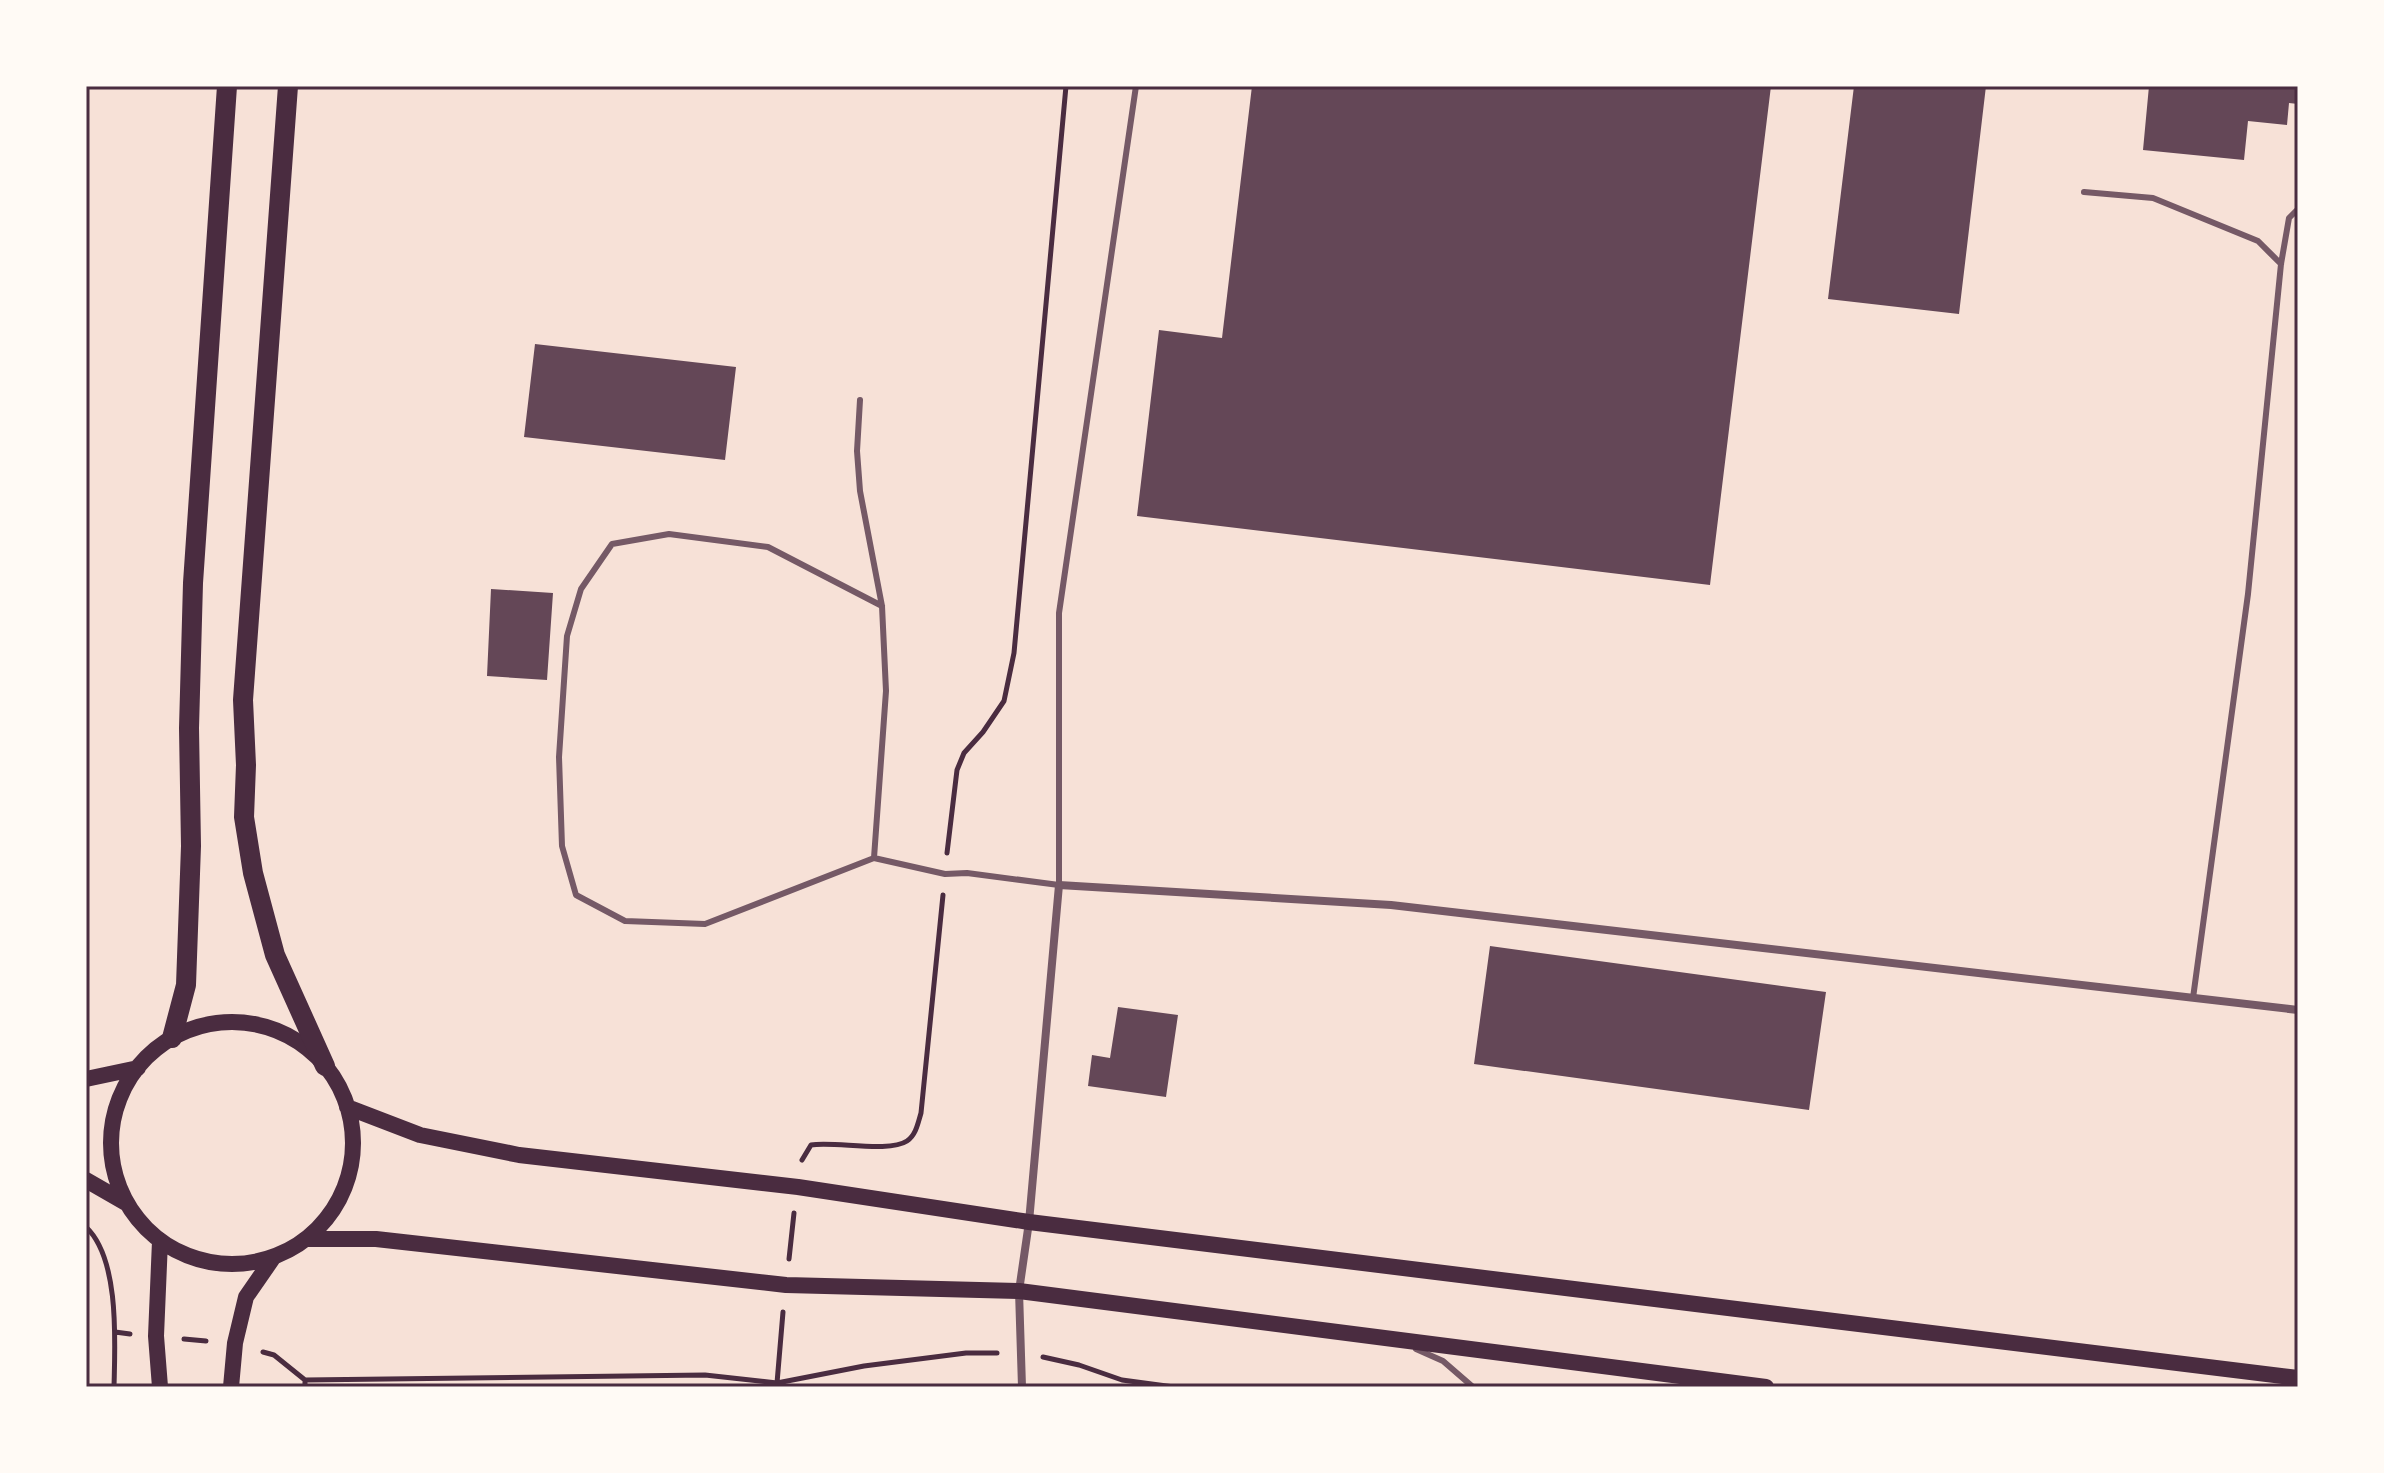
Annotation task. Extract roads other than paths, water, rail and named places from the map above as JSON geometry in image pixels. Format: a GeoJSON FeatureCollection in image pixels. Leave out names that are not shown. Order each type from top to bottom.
{"type":"FeatureCollection","features":[{"type":"Feature","properties":{"kind":"main road"},"geometry":{"type":"LineString","coordinates":[[172,1038],[186,985],[191,846],[189,728],[193,583],[227,86]]}},
{"type":"Feature","properties":{"kind":"main road"},"geometry":{"type":"LineString","coordinates":[[288,86],[243,700],[246,765],[244,817],[253,873],[275,955],[325,1066],[339,1086],[347,1107],[353,1147],[345,1186],[333,1210],[307,1239],[273,1258],[244,1264],[215,1263],[186,1255],[147,1230],[126,1203],[114,1170],[111,1134],[120,1099],[138,1068],[172,1038],[196,1028],[222,1023],[260,1026],[296,1041],[325,1066]]}},
{"type":"Feature","properties":{"kind":"main road"},"geometry":{"type":"LineString","coordinates":[[86,1079],[138,1068]]}},
{"type":"Feature","properties":{"kind":"main road"},"geometry":{"type":"LineString","coordinates":[[347,1107],[420,1135],[519,1155],[798,1187],[1029,1222],[2298,1378]]}},
{"type":"Feature","properties":{"kind":"main road"},"geometry":{"type":"LineString","coordinates":[[86,1180],[126,1203]]}},
{"type":"Feature","properties":{"kind":"main road"},"geometry":{"type":"LineString","coordinates":[[307,1239],[376,1239],[786,1285],[1019,1291],[1766,1387]]}},
{"type":"Feature","properties":{"kind":"main road"},"geometry":{"type":"LineString","coordinates":[[160,1241],[156,1336],[160,1387]]}},
{"type":"Feature","properties":{"kind":"main road"},"geometry":{"type":"LineString","coordinates":[[231,1387],[235,1343],[246,1297],[273,1258]]}},
{"type":"Feature","properties":{"kind":"street"},"geometry":{"type":"LineString","coordinates":[[1022,1387],[1019,1291],[1029,1222],[1059,885],[1391,905],[2298,1010]]}},
{"type":"Feature","properties":{"kind":"lane"},"geometry":{"type":"LineString","coordinates":[[882,606],[768,547],[669,534],[612,544],[581,589],[567,636],[559,757],[562,846],[576,895],[625,921],[705,924],[874,858],[945,874],[967,873],[1059,885],[1059,613],[1136,86]]}},
{"type":"Feature","properties":{"kind":"lane"},"geometry":{"type":"LineString","coordinates":[[2084,192],[2153,198],[2258,241],[2281,264]]}},
{"type":"Feature","properties":{"kind":"lane"},"geometry":{"type":"LineString","coordinates":[[2193,998],[2248,594],[2281,264],[2289,218],[2298,209]]}},
{"type":"Feature","properties":{"kind":"lane"},"geometry":{"type":"LineString","coordinates":[[860,400],[857,451],[860,491],[882,606],[886,691],[874,858]]}},
{"type":"Feature","properties":{"kind":"lane"},"geometry":{"type":"LineString","coordinates":[[1391,1338],[1443,1361],[1473,1387]]}}]}
